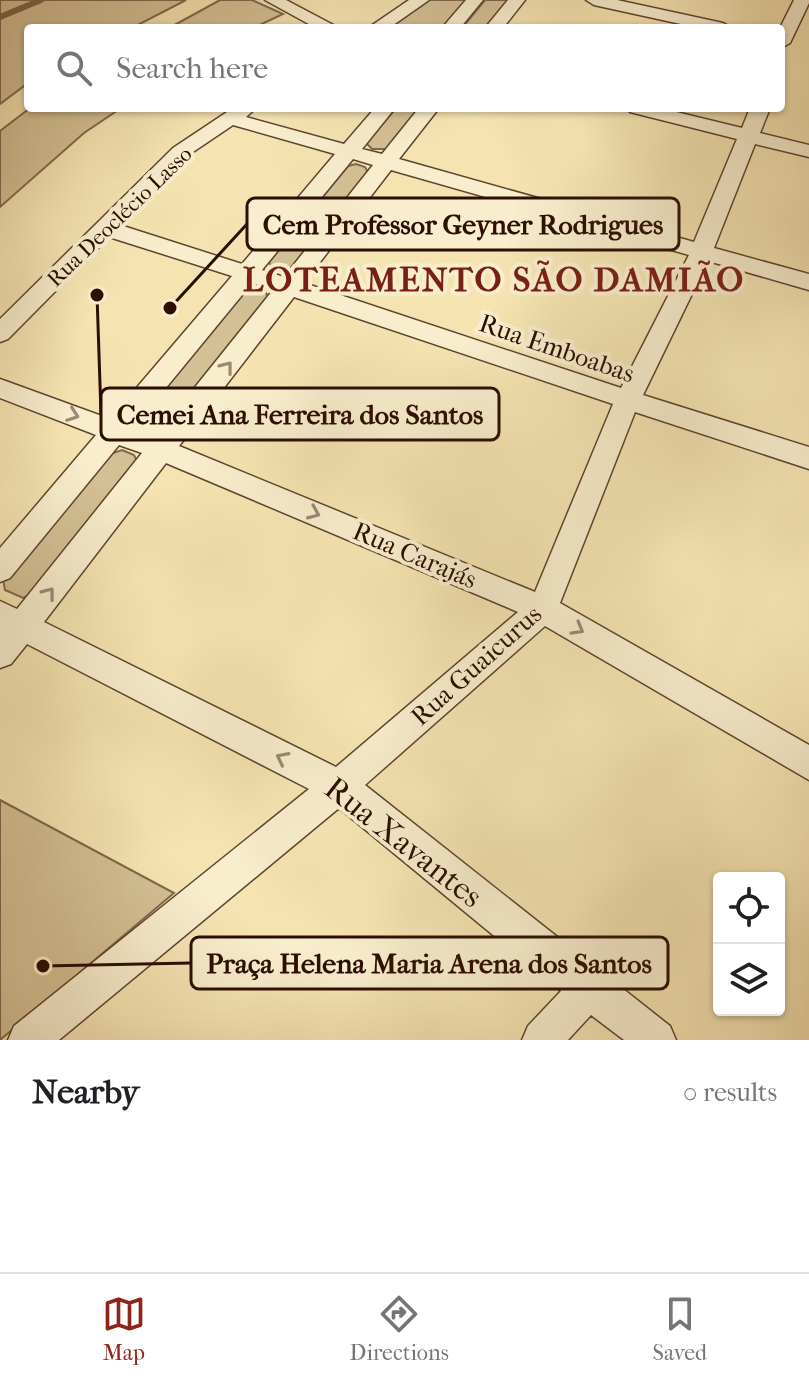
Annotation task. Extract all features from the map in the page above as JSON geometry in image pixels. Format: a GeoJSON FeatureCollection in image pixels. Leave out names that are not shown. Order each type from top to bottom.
{"type":"FeatureCollection","features":[{"type":"Feature","properties":{"kind":"street"},"geometry":{"type":"LineString","coordinates":[[273,0],[322,24]]}},
{"type":"Feature","properties":{"kind":"street"},"geometry":{"type":"LineString","coordinates":[[383,24],[421,0]]}},
{"type":"Feature","properties":{"kind":"street"},"geometry":{"type":"LineString","coordinates":[[454,24],[475,0]]}},
{"type":"Feature","properties":{"kind":"street"},"geometry":{"type":"LineString","coordinates":[[497,24],[517,0]]}},
{"type":"Feature","properties":{"kind":"street"},"geometry":{"type":"LineString","coordinates":[[594,0],[705,24]]}},
{"type":"Feature","properties":{"kind":"street"},"geometry":{"type":"LineString","coordinates":[[785,42],[802,0]]}},
{"type":"Feature","properties":{"kind":"street"},"geometry":{"type":"LineString","coordinates":[[0,569],[382,112]]}},
{"type":"Feature","properties":{"kind":"street"},"geometry":{"type":"LineString","coordinates":[[0,654],[11,620],[162,450],[426,112]]}},
{"type":"Feature","properties":{"kind":"street"},"geometry":{"type":"LineString","coordinates":[[653,112],[809,151]]}},
{"type":"Feature","properties":{"kind":"street","name":"Rua Guaicurus"},"geometry":{"type":"LineString","coordinates":[[28,1040],[339,786],[543,609],[627,401],[701,253],[759,112]]}},
{"type":"Feature","properties":{"kind":"street"},"geometry":{"type":"LineString","coordinates":[[238,113],[348,153],[809,282]]}},
{"type":"Feature","properties":{"kind":"street","name":"Rua Deoclécio Lasso"},"geometry":{"type":"LineString","coordinates":[[0,333],[180,152],[238,113]]}},
{"type":"Feature","properties":{"kind":"street","name":"Rua Emboabas"},"geometry":{"type":"LineString","coordinates":[[105,228],[249,272],[627,401],[809,458]]}},
{"type":"Feature","properties":{"kind":"street","name":"Rua Carajás"},"geometry":{"type":"LineString","coordinates":[[0,388],[117,431],[543,609],[809,763]]}},
{"type":"Feature","properties":{"kind":"street","name":"Rua Xavantes"},"geometry":{"type":"LineString","coordinates":[[11,620],[339,786],[656,1040]]}},
{"type":"Feature","properties":{"kind":"street"},"geometry":{"type":"LineString","coordinates":[[542,1040],[589,989]]}},
{"type":"Feature","properties":{"kind":"shaded area"},"geometry":{"type":"Polygon","coordinates":[[[0,0],[186,0],[140,24],[24,24],[24,86],[0,104],[0,0]]]}},
{"type":"Feature","properties":{"kind":"shaded area"},"geometry":{"type":"Polygon","coordinates":[[[220,0],[252,0],[283,14],[262,24],[176,24],[220,0]]]}},
{"type":"Feature","properties":{"kind":"shaded area"},"geometry":{"type":"Polygon","coordinates":[[[429,0],[468,0],[447,24],[391,24],[429,0]]]}},
{"type":"Feature","properties":{"kind":"shaded area"},"geometry":{"type":"Polygon","coordinates":[[[485,0],[508,0],[489,24],[465,24],[485,0]]]}},
{"type":"Feature","properties":{"kind":"shaded area"},"geometry":{"type":"Polygon","coordinates":[[[25,112],[115,112],[84,133],[0,207],[0,131],[25,112]]]}},
{"type":"Feature","properties":{"kind":"shaded area"},"geometry":{"type":"Polygon","coordinates":[[[393,112],[418,112],[389,149],[372,149],[366,143],[393,112]]]}},
{"type":"Feature","properties":{"kind":"shaded area"},"geometry":{"type":"Polygon","coordinates":[[[356,164],[365,167],[369,174],[293,268],[283,271],[271,267],[269,262],[348,166],[356,164]]]}},
{"type":"Feature","properties":{"kind":"shaded area"},"geometry":{"type":"Polygon","coordinates":[[[246,289],[266,293],[269,299],[170,423],[158,426],[146,421],[144,411],[246,289]]]}},
{"type":"Feature","properties":{"kind":"shaded area"},"geometry":{"type":"Polygon","coordinates":[[[122,450],[134,455],[138,463],[37,590],[23,598],[5,590],[3,579],[107,455],[122,450]]]}},
{"type":"Feature","properties":{"kind":"shaded area"},"geometry":{"type":"Polygon","coordinates":[[[0,800],[174,893],[0,1040],[0,800]]]}},
{"type":"Feature","properties":{"kind":"waterway"},"geometry":{"type":"LineString","coordinates":[[0,17],[41,0]]}},
{"type":"Feature","properties":{"kind":"place","name":"Cemei Ana Ferreira dos Santos"},"geometry":{"type":"Point","coordinates":[97,295]}},
{"type":"Feature","properties":{"kind":"place","name":"Cem Professor Geyner Rodrigues"},"geometry":{"type":"Point","coordinates":[170,308]}},
{"type":"Feature","properties":{"kind":"place","name":"Praça Helena Maria Arena dos Santos"},"geometry":{"type":"Point","coordinates":[43,966]}},
{"type":"Feature","properties":{"kind":"district","name":"LOTEAMENTO SÃO DAMIÃO"},"geometry":{"type":"Point","coordinates":[494,279]}}]}
